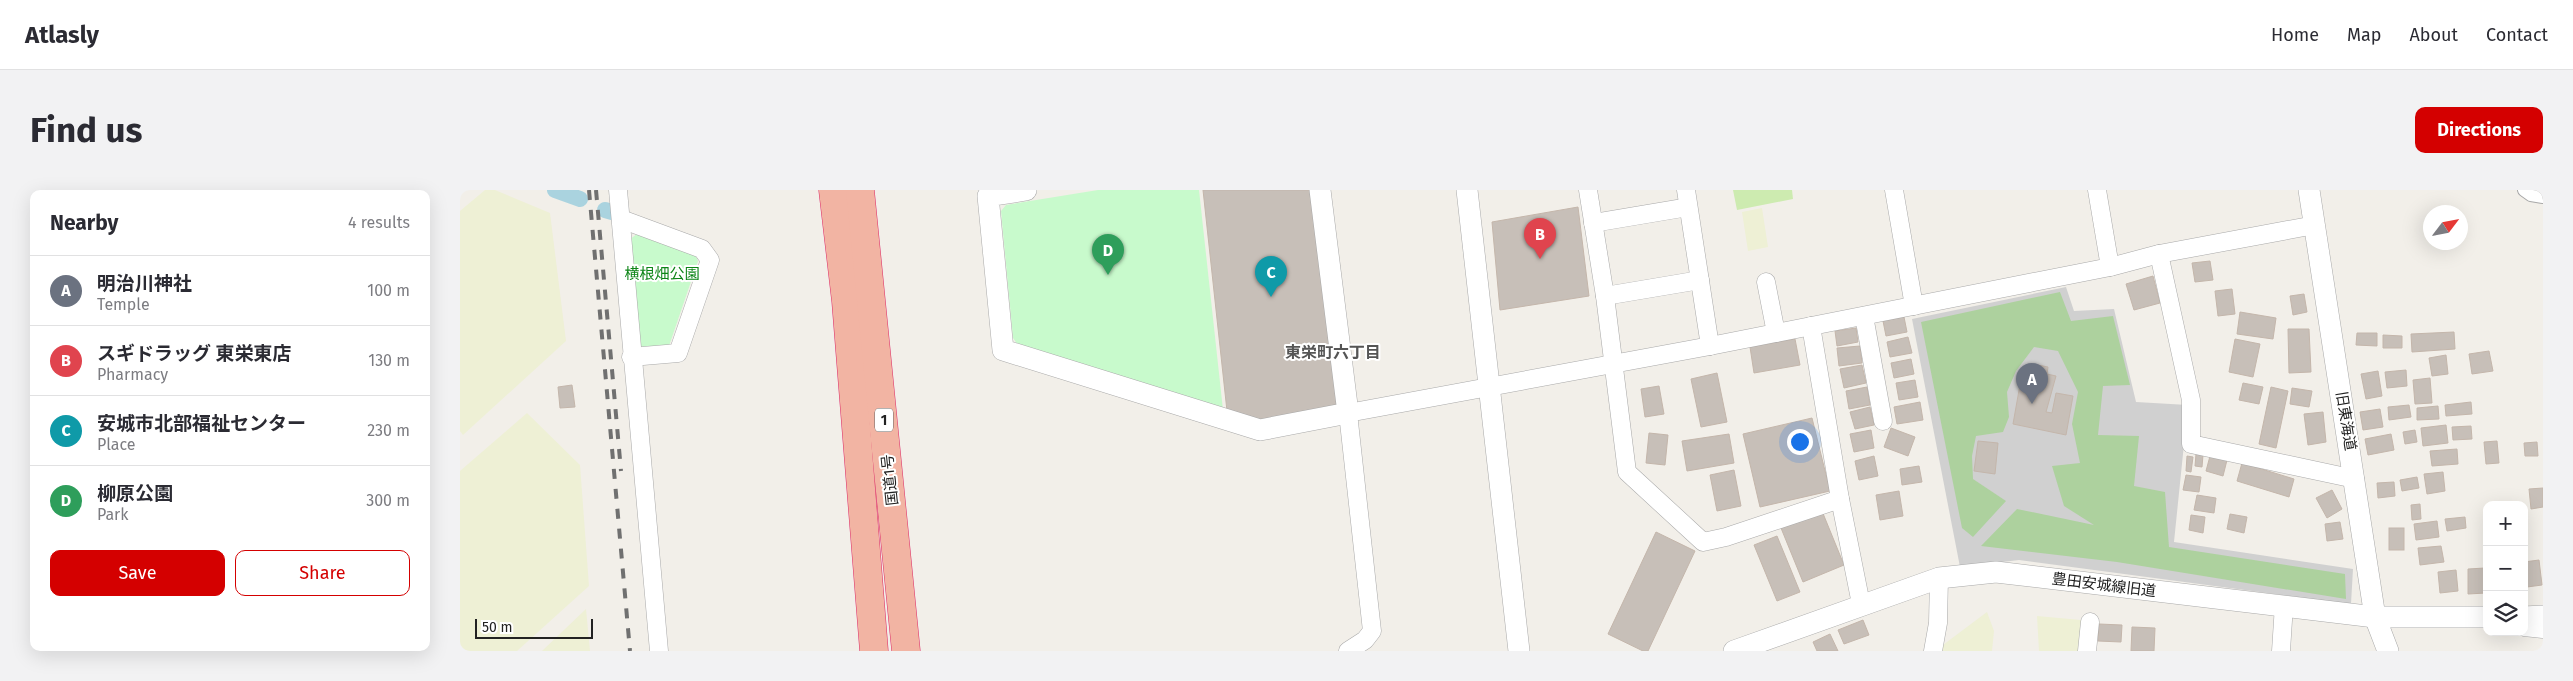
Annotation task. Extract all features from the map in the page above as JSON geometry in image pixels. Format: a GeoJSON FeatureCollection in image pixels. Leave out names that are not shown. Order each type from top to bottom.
{"type":"FeatureCollection","features":[{"type":"Feature","properties":{"kind":"highway","name":"国道1号"},"geometry":{"type":"LineString","coordinates":[[833,190],[846,301],[871,651]]}},
{"type":"Feature","properties":{"kind":"highway","name":"国道1号"},"geometry":{"type":"LineString","coordinates":[[860,190],[906,651]]}},
{"type":"Feature","properties":{"kind":"street"},"geometry":{"type":"LineString","coordinates":[[618,190],[631,356],[659,651]]}},
{"type":"Feature","properties":{"kind":"street"},"geometry":{"type":"LineString","coordinates":[[1026,190],[988,196],[1003,350],[1260,430],[1710,346],[2110,267],[2159,254],[2315,225]]}},
{"type":"Feature","properties":{"kind":"street"},"geometry":{"type":"LineString","coordinates":[[1320,190],[1348,413],[1372,631],[1365,640],[1348,651]]}},
{"type":"Feature","properties":{"kind":"street"},"geometry":{"type":"LineString","coordinates":[[1467,190],[1520,651]]}},
{"type":"Feature","properties":{"kind":"street"},"geometry":{"type":"LineString","coordinates":[[1588,190],[1605,296],[1627,472],[1703,542],[1726,537],[1840,499]]}},
{"type":"Feature","properties":{"kind":"street"},"geometry":{"type":"LineString","coordinates":[[1686,190],[1710,346]]}},
{"type":"Feature","properties":{"kind":"street"},"geometry":{"type":"LineString","coordinates":[[1894,190],[1914,306]]}},
{"type":"Feature","properties":{"kind":"street"},"geometry":{"type":"LineString","coordinates":[[2097,190],[2110,267]]}},
{"type":"Feature","properties":{"kind":"street","name":"旧東海道"},"geometry":{"type":"LineString","coordinates":[[2309,190],[2375,617],[2388,651]]}},
{"type":"Feature","properties":{"kind":"street"},"geometry":{"type":"LineString","coordinates":[[2524,190],[2531,195],[2543,197]]}},
{"type":"Feature","properties":{"kind":"street"},"geometry":{"type":"LineString","coordinates":[[1593,223],[1688,208]]}},
{"type":"Feature","properties":{"kind":"street"},"geometry":{"type":"LineString","coordinates":[[621,220],[702,249],[710,260],[678,353],[631,356]]}},
{"type":"Feature","properties":{"kind":"street"},"geometry":{"type":"LineString","coordinates":[[2159,254],[2191,400],[2191,444],[2355,479]]}},
{"type":"Feature","properties":{"kind":"street"},"geometry":{"type":"LineString","coordinates":[[1605,296],[1700,280]]}},
{"type":"Feature","properties":{"kind":"street"},"geometry":{"type":"LineString","coordinates":[[1766,282],[1776,333]]}},
{"type":"Feature","properties":{"kind":"street"},"geometry":{"type":"LineString","coordinates":[[1864,316],[1884,421]]}},
{"type":"Feature","properties":{"kind":"street"},"geometry":{"type":"LineString","coordinates":[[1811,326],[1840,499],[1861,604]]}},
{"type":"Feature","properties":{"kind":"street","name":"豊田安城線旧道"},"geometry":{"type":"LineString","coordinates":[[1734,651],[1861,604],[1939,578],[1996,572],[2375,617],[2483,617]]}},
{"type":"Feature","properties":{"kind":"street"},"geometry":{"type":"LineString","coordinates":[[1933,651],[1938,623],[1939,578]]}},
{"type":"Feature","properties":{"kind":"street"},"geometry":{"type":"LineString","coordinates":[[2282,651],[2284,605]]}},
{"type":"Feature","properties":{"kind":"street"},"geometry":{"type":"LineString","coordinates":[[2528,616],[2543,616]]}},
{"type":"Feature","properties":{"kind":"street"},"geometry":{"type":"LineString","coordinates":[[2375,617],[2483,625]]}},
{"type":"Feature","properties":{"kind":"street"},"geometry":{"type":"LineString","coordinates":[[2087,651],[2090,622]]}},
{"type":"Feature","properties":{"kind":"street"},"geometry":{"type":"LineString","coordinates":[[2528,627],[2543,628]]}},
{"type":"Feature","properties":{"kind":"shaded area"},"geometry":{"type":"Polygon","coordinates":[[[2066,287],[2074,311],[2114,309],[2136,402],[2188,405],[2174,542],[2353,569],[2351,604],[2019,560],[1960,567],[1912,319],[2066,287]]]}},
{"type":"Feature","properties":{"kind":"green space"},"geometry":{"type":"Polygon","coordinates":[[[485,190],[495,190],[550,213],[566,341],[463,435],[460,431],[460,211],[485,190]]]}},
{"type":"Feature","properties":{"kind":"green space"},"geometry":{"type":"Polygon","coordinates":[[[1098,190],[1199,190],[1223,410],[1018,345],[1013,338],[1001,211],[1006,205],[1098,190]]]}},
{"type":"Feature","properties":{"kind":"green space"},"geometry":{"type":"Polygon","coordinates":[[[1733,190],[1792,190],[1793,199],[1737,210],[1733,190]]]}},
{"type":"Feature","properties":{"kind":"green space"},"geometry":{"type":"Polygon","coordinates":[[[1762,208],[1768,247],[1748,251],[1742,212],[1762,208]]]}},
{"type":"Feature","properties":{"kind":"green space","name":"横根畑公園"},"geometry":{"type":"Polygon","coordinates":[[[640,232],[694,252],[698,261],[669,346],[646,349],[637,343],[630,239],[640,232]]]}},
{"type":"Feature","properties":{"kind":"green space"},"geometry":{"type":"Polygon","coordinates":[[[2060,292],[2071,321],[2113,316],[2130,385],[2103,386],[2098,435],[2139,436],[2134,486],[2165,492],[2169,547],[2345,574],[2346,599],[2117,562],[1981,546],[2017,509],[2094,525],[2064,506],[2052,466],[2080,463],[2072,424],[2078,392],[2058,351],[2034,347],[2016,371],[2007,392],[2009,417],[2003,432],[1976,436],[1972,456],[1973,479],[2006,501],[1973,537],[1962,528],[1921,322],[2060,292]]]}},
{"type":"Feature","properties":{"kind":"green space"},"geometry":{"type":"Polygon","coordinates":[[[527,413],[580,465],[589,586],[517,651],[460,651],[460,471],[527,413]]]}},
{"type":"Feature","properties":{"kind":"green space"},"geometry":{"type":"Polygon","coordinates":[[[586,609],[590,651],[542,651],[586,609]]]}},
{"type":"Feature","properties":{"kind":"green space"},"geometry":{"type":"Polygon","coordinates":[[[1987,612],[1994,631],[1992,651],[1942,651],[1943,645],[1987,612]]]}},
{"type":"Feature","properties":{"kind":"green space"},"geometry":{"type":"Polygon","coordinates":[[[2037,616],[2081,620],[2079,651],[2039,651],[2037,616]]]}},
{"type":"Feature","properties":{"kind":"building"},"geometry":{"type":"Polygon","coordinates":[[[1203,190],[1314,190],[1339,404],[1261,423],[1227,411],[1203,190]]]}},
{"type":"Feature","properties":{"kind":"building"},"geometry":{"type":"Polygon","coordinates":[[[1578,207],[1589,296],[1500,310],[1492,222],[1578,207]]]}},
{"type":"Feature","properties":{"kind":"building"},"geometry":{"type":"Polygon","coordinates":[[[2210,261],[2213,280],[2195,282],[2192,263],[2210,261]]]}},
{"type":"Feature","properties":{"kind":"building"},"geometry":{"type":"Polygon","coordinates":[[[2153,276],[2160,303],[2134,310],[2126,284],[2153,276]]]}},
{"type":"Feature","properties":{"kind":"building"},"geometry":{"type":"Polygon","coordinates":[[[2232,289],[2235,314],[2218,316],[2215,291],[2232,289]]]}},
{"type":"Feature","properties":{"kind":"building"},"geometry":{"type":"Polygon","coordinates":[[[2304,294],[2307,312],[2293,315],[2290,296],[2304,294]]]}},
{"type":"Feature","properties":{"kind":"building"},"geometry":{"type":"Polygon","coordinates":[[[2240,312],[2276,318],[2273,339],[2237,334],[2240,312]]]}},
{"type":"Feature","properties":{"kind":"building"},"geometry":{"type":"Polygon","coordinates":[[[1904,317],[1907,332],[1886,336],[1883,321],[1904,317]]]}},
{"type":"Feature","properties":{"kind":"building"},"geometry":{"type":"Polygon","coordinates":[[[1856,328],[1858,342],[1837,346],[1835,331],[1856,328]]]}},
{"type":"Feature","properties":{"kind":"building"},"geometry":{"type":"Polygon","coordinates":[[[2288,329],[2309,329],[2311,372],[2289,373],[2288,329]]]}},
{"type":"Feature","properties":{"kind":"building"},"geometry":{"type":"Polygon","coordinates":[[[2454,332],[2455,349],[2412,352],[2411,334],[2454,332]]]}},
{"type":"Feature","properties":{"kind":"building"},"geometry":{"type":"Polygon","coordinates":[[[2357,333],[2377,333],[2377,346],[2356,345],[2357,333]]]}},
{"type":"Feature","properties":{"kind":"building"},"geometry":{"type":"Polygon","coordinates":[[[2383,335],[2402,336],[2402,348],[2383,348],[2383,335]]]}},
{"type":"Feature","properties":{"kind":"building"},"geometry":{"type":"Polygon","coordinates":[[[1908,337],[1912,353],[1890,357],[1887,342],[1908,337]]]}},
{"type":"Feature","properties":{"kind":"building"},"geometry":{"type":"Polygon","coordinates":[[[1795,339],[1800,365],[1754,373],[1750,347],[1795,339]]]}},
{"type":"Feature","properties":{"kind":"building"},"geometry":{"type":"Polygon","coordinates":[[[2235,339],[2260,344],[2253,377],[2229,372],[2235,339]]]}},
{"type":"Feature","properties":{"kind":"building"},"geometry":{"type":"Polygon","coordinates":[[[1860,346],[1862,363],[1839,366],[1837,348],[1860,346]]]}},
{"type":"Feature","properties":{"kind":"building"},"geometry":{"type":"Polygon","coordinates":[[[2489,351],[2493,371],[2472,374],[2469,354],[2489,351]]]}},
{"type":"Feature","properties":{"kind":"building"},"geometry":{"type":"Polygon","coordinates":[[[2446,355],[2448,374],[2432,376],[2429,358],[2446,355]]]}},
{"type":"Feature","properties":{"kind":"building"},"geometry":{"type":"Polygon","coordinates":[[[1911,359],[1914,374],[1894,378],[1891,363],[1911,359]]]}},
{"type":"Feature","properties":{"kind":"building"},"geometry":{"type":"Polygon","coordinates":[[[1862,365],[1866,383],[1844,388],[1840,369],[1862,365]]]}},
{"type":"Feature","properties":{"kind":"building"},"geometry":{"type":"Polygon","coordinates":[[[2038,365],[2048,367],[2047,374],[2056,376],[2046,412],[2052,413],[2056,393],[2073,396],[2066,435],[2013,424],[2021,379],[2031,381],[2032,375],[2036,376],[2038,365]]]}},
{"type":"Feature","properties":{"kind":"building"},"geometry":{"type":"Polygon","coordinates":[[[2406,370],[2407,386],[2387,388],[2385,372],[2406,370]]]}},
{"type":"Feature","properties":{"kind":"building"},"geometry":{"type":"Polygon","coordinates":[[[2378,371],[2382,396],[2366,399],[2361,374],[2378,371]]]}},
{"type":"Feature","properties":{"kind":"building"},"geometry":{"type":"Polygon","coordinates":[[[1717,373],[1727,422],[1701,427],[1691,379],[1717,373]]]}},
{"type":"Feature","properties":{"kind":"building"},"geometry":{"type":"Polygon","coordinates":[[[2430,378],[2432,403],[2415,404],[2413,380],[2430,378]]]}},
{"type":"Feature","properties":{"kind":"building"},"geometry":{"type":"Polygon","coordinates":[[[1915,380],[1918,397],[1899,400],[1896,383],[1915,380]]]}},
{"type":"Feature","properties":{"kind":"building"},"geometry":{"type":"Polygon","coordinates":[[[2243,383],[2263,387],[2259,404],[2239,400],[2243,383]]]}},
{"type":"Feature","properties":{"kind":"building"},"geometry":{"type":"Polygon","coordinates":[[[572,385],[575,407],[560,408],[558,387],[572,385]]]}},
{"type":"Feature","properties":{"kind":"building"},"geometry":{"type":"Polygon","coordinates":[[[1659,386],[1664,414],[1645,417],[1641,389],[1659,386]]]}},
{"type":"Feature","properties":{"kind":"building"},"geometry":{"type":"Polygon","coordinates":[[[1867,387],[1870,405],[1849,409],[1846,391],[1867,387]]]}},
{"type":"Feature","properties":{"kind":"building"},"geometry":{"type":"Polygon","coordinates":[[[2271,387],[2288,391],[2276,448],[2259,444],[2271,387]]]}},
{"type":"Feature","properties":{"kind":"building"},"geometry":{"type":"Polygon","coordinates":[[[2292,388],[2312,391],[2309,407],[2290,404],[2292,388]]]}},
{"type":"Feature","properties":{"kind":"building"},"geometry":{"type":"Polygon","coordinates":[[[1920,402],[1923,420],[1897,424],[1894,407],[1920,402]]]}},
{"type":"Feature","properties":{"kind":"building"},"geometry":{"type":"Polygon","coordinates":[[[2471,402],[2472,414],[2446,416],[2445,405],[2471,402]]]}},
{"type":"Feature","properties":{"kind":"building"},"geometry":{"type":"Polygon","coordinates":[[[2409,405],[2411,417],[2389,420],[2388,407],[2409,405]]]}},
{"type":"Feature","properties":{"kind":"building"},"geometry":{"type":"Polygon","coordinates":[[[2438,406],[2439,419],[2417,420],[2417,408],[2438,406]]]}},
{"type":"Feature","properties":{"kind":"building"},"geometry":{"type":"Polygon","coordinates":[[[1870,407],[1874,425],[1855,429],[1850,412],[1870,407]]]}},
{"type":"Feature","properties":{"kind":"building"},"geometry":{"type":"Polygon","coordinates":[[[2380,409],[2383,427],[2363,430],[2360,412],[2380,409]]]}},
{"type":"Feature","properties":{"kind":"building"},"geometry":{"type":"Polygon","coordinates":[[[2323,412],[2326,442],[2308,445],[2304,414],[2323,412]]]}},
{"type":"Feature","properties":{"kind":"building"},"geometry":{"type":"Polygon","coordinates":[[[1812,418],[1830,491],[1760,507],[1743,434],[1812,418]]]}},
{"type":"Feature","properties":{"kind":"building"},"geometry":{"type":"Polygon","coordinates":[[[2446,425],[2448,443],[2423,446],[2421,428],[2446,425]]]}},
{"type":"Feature","properties":{"kind":"building"},"geometry":{"type":"Polygon","coordinates":[[[2471,426],[2472,439],[2453,440],[2452,427],[2471,426]]]}},
{"type":"Feature","properties":{"kind":"building"},"geometry":{"type":"Polygon","coordinates":[[[1891,428],[1915,437],[1908,456],[1884,447],[1891,428]]]}},
{"type":"Feature","properties":{"kind":"building"},"geometry":{"type":"Polygon","coordinates":[[[1871,430],[1874,448],[1854,452],[1850,434],[1871,430]]]}},
{"type":"Feature","properties":{"kind":"building"},"geometry":{"type":"Polygon","coordinates":[[[2415,430],[2417,442],[2405,444],[2403,432],[2415,430]]]}},
{"type":"Feature","properties":{"kind":"building"},"geometry":{"type":"Polygon","coordinates":[[[1649,433],[1668,435],[1665,465],[1646,463],[1649,433]]]}},
{"type":"Feature","properties":{"kind":"building"},"geometry":{"type":"Polygon","coordinates":[[[1729,434],[1734,463],[1687,471],[1682,441],[1729,434]]]}},
{"type":"Feature","properties":{"kind":"building"},"geometry":{"type":"Polygon","coordinates":[[[2391,434],[2394,450],[2368,455],[2365,439],[2391,434]]]}},
{"type":"Feature","properties":{"kind":"building"},"geometry":{"type":"Polygon","coordinates":[[[1978,441],[1998,443],[1995,474],[1974,471],[1978,441]]]}},
{"type":"Feature","properties":{"kind":"building"},"geometry":{"type":"Polygon","coordinates":[[[2497,441],[2499,463],[2486,464],[2484,442],[2497,441]]]}},
{"type":"Feature","properties":{"kind":"building"},"geometry":{"type":"Polygon","coordinates":[[[2537,442],[2538,456],[2525,456],[2524,443],[2537,442]]]}},
{"type":"Feature","properties":{"kind":"building"},"geometry":{"type":"Polygon","coordinates":[[[2457,449],[2458,464],[2432,466],[2430,451],[2457,449]]]}},
{"type":"Feature","properties":{"kind":"building"},"geometry":{"type":"Polygon","coordinates":[[[2196,454],[2203,455],[2202,467],[2195,466],[2196,454]]]}},
{"type":"Feature","properties":{"kind":"building"},"geometry":{"type":"Polygon","coordinates":[[[1874,456],[1878,476],[1859,480],[1855,461],[1874,456]]]}},
{"type":"Feature","properties":{"kind":"building"},"geometry":{"type":"Polygon","coordinates":[[[2187,456],[2193,457],[2191,472],[2186,471],[2187,456]]]}},
{"type":"Feature","properties":{"kind":"building"},"geometry":{"type":"Polygon","coordinates":[[[2210,456],[2227,460],[2223,476],[2206,471],[2210,456]]]}},
{"type":"Feature","properties":{"kind":"building"},"geometry":{"type":"Polygon","coordinates":[[[2242,463],[2294,479],[2289,497],[2237,481],[2242,463]]]}},
{"type":"Feature","properties":{"kind":"building"},"geometry":{"type":"Polygon","coordinates":[[[1919,466],[1922,482],[1902,485],[1900,469],[1919,466]]]}},
{"type":"Feature","properties":{"kind":"building"},"geometry":{"type":"Polygon","coordinates":[[[1734,470],[1741,506],[1717,511],[1710,475],[1734,470]]]}},
{"type":"Feature","properties":{"kind":"building"},"geometry":{"type":"Polygon","coordinates":[[[2443,472],[2445,491],[2427,494],[2424,474],[2443,472]]]}},
{"type":"Feature","properties":{"kind":"building"},"geometry":{"type":"Polygon","coordinates":[[[2186,475],[2201,477],[2199,492],[2183,490],[2186,475]]]}},
{"type":"Feature","properties":{"kind":"building"},"geometry":{"type":"Polygon","coordinates":[[[2417,477],[2419,488],[2402,491],[2400,480],[2417,477]]]}},
{"type":"Feature","properties":{"kind":"building"},"geometry":{"type":"Polygon","coordinates":[[[2394,482],[2395,496],[2378,498],[2377,483],[2394,482]]]}},
{"type":"Feature","properties":{"kind":"building"},"geometry":{"type":"Polygon","coordinates":[[[2543,488],[2543,507],[2531,509],[2529,489],[2543,488]]]}},
{"type":"Feature","properties":{"kind":"building"},"geometry":{"type":"Polygon","coordinates":[[[2332,490],[2342,509],[2327,518],[2316,498],[2332,490]]]}},
{"type":"Feature","properties":{"kind":"building"},"geometry":{"type":"Polygon","coordinates":[[[1899,491],[1903,516],[1880,520],[1876,495],[1899,491]]]}},
{"type":"Feature","properties":{"kind":"building"},"geometry":{"type":"Polygon","coordinates":[[[2197,495],[2216,498],[2214,513],[2194,510],[2197,495]]]}},
{"type":"Feature","properties":{"kind":"building"},"geometry":{"type":"Polygon","coordinates":[[[2420,504],[2421,519],[2412,520],[2411,505],[2420,504]]]}},
{"type":"Feature","properties":{"kind":"building"},"geometry":{"type":"Polygon","coordinates":[[[1822,511],[1844,565],[1803,582],[1781,528],[1822,511]]]}},
{"type":"Feature","properties":{"kind":"building"},"geometry":{"type":"Polygon","coordinates":[[[2230,514],[2247,517],[2244,533],[2227,529],[2230,514]]]}},
{"type":"Feature","properties":{"kind":"building"},"geometry":{"type":"Polygon","coordinates":[[[2191,515],[2205,517],[2203,533],[2189,530],[2191,515]]]}},
{"type":"Feature","properties":{"kind":"building"},"geometry":{"type":"Polygon","coordinates":[[[2465,517],[2466,528],[2447,531],[2445,519],[2465,517]]]}},
{"type":"Feature","properties":{"kind":"building"},"geometry":{"type":"Polygon","coordinates":[[[2437,521],[2439,537],[2416,540],[2414,524],[2437,521]]]}},
{"type":"Feature","properties":{"kind":"building"},"geometry":{"type":"Polygon","coordinates":[[[2340,522],[2343,539],[2327,541],[2325,524],[2340,522]]]}},
{"type":"Feature","properties":{"kind":"building"},"geometry":{"type":"Polygon","coordinates":[[[2389,528],[2404,528],[2404,550],[2389,550],[2389,528]]]}},
{"type":"Feature","properties":{"kind":"building"},"geometry":{"type":"Polygon","coordinates":[[[1656,532],[1695,551],[1648,651],[1643,651],[1608,634],[1656,532]]]}},
{"type":"Feature","properties":{"kind":"building"},"geometry":{"type":"Polygon","coordinates":[[[1777,536],[1800,592],[1777,601],[1754,545],[1777,536]]]}},
{"type":"Feature","properties":{"kind":"building"},"geometry":{"type":"Polygon","coordinates":[[[2441,546],[2444,562],[2420,565],[2418,548],[2441,546]]]}},
{"type":"Feature","properties":{"kind":"building"},"geometry":{"type":"Polygon","coordinates":[[[2539,560],[2542,585],[2528,587],[2528,561],[2539,560]]]}},
{"type":"Feature","properties":{"kind":"building"},"geometry":{"type":"Polygon","coordinates":[[[2483,568],[2483,593],[2468,594],[2468,569],[2483,568]]]}},
{"type":"Feature","properties":{"kind":"building"},"geometry":{"type":"Polygon","coordinates":[[[2456,570],[2458,591],[2440,593],[2438,572],[2456,570]]]}},
{"type":"Feature","properties":{"kind":"building"},"geometry":{"type":"Polygon","coordinates":[[[1863,620],[1869,635],[1844,644],[1838,630],[1863,620]]]}},
{"type":"Feature","properties":{"kind":"building"},"geometry":{"type":"Polygon","coordinates":[[[2099,624],[2122,625],[2121,642],[2098,641],[2099,624]]]}},
{"type":"Feature","properties":{"kind":"building"},"geometry":{"type":"Polygon","coordinates":[[[2132,627],[2155,628],[2154,651],[2131,651],[2132,627]]]}},
{"type":"Feature","properties":{"kind":"building"},"geometry":{"type":"Polygon","coordinates":[[[1830,634],[1838,651],[1817,651],[1813,642],[1830,634]]]}},
{"type":"Feature","properties":{"kind":"waterway"},"geometry":{"type":"LineString","coordinates":[[555,190],[580,199]]}},
{"type":"Feature","properties":{"kind":"waterway"},"geometry":{"type":"LineString","coordinates":[[605,210],[612,212]]}},
{"type":"Feature","properties":{"kind":"railway"},"geometry":{"type":"LineString","coordinates":[[589,190],[630,651]]}},
{"type":"Feature","properties":{"kind":"railway"},"geometry":{"type":"LineString","coordinates":[[596,190],[621,471]]}},
{"type":"Feature","properties":{"kind":"place","name":"スギドラッグ 東栄東店"},"geometry":{"type":"Point","coordinates":[1540,259]}},
{"type":"Feature","properties":{"kind":"place","name":"柳原公園"},"geometry":{"type":"Point","coordinates":[1108,275]}},
{"type":"Feature","properties":{"kind":"place","name":"安城市北部福祉センター"},"geometry":{"type":"Point","coordinates":[1271,297]}},
{"type":"Feature","properties":{"kind":"place","name":"明治川神社"},"geometry":{"type":"Point","coordinates":[2032,404]}},
{"type":"Feature","properties":{"kind":"district","name":"東栄町六丁目"},"geometry":{"type":"Point","coordinates":[1333,352]}}]}
